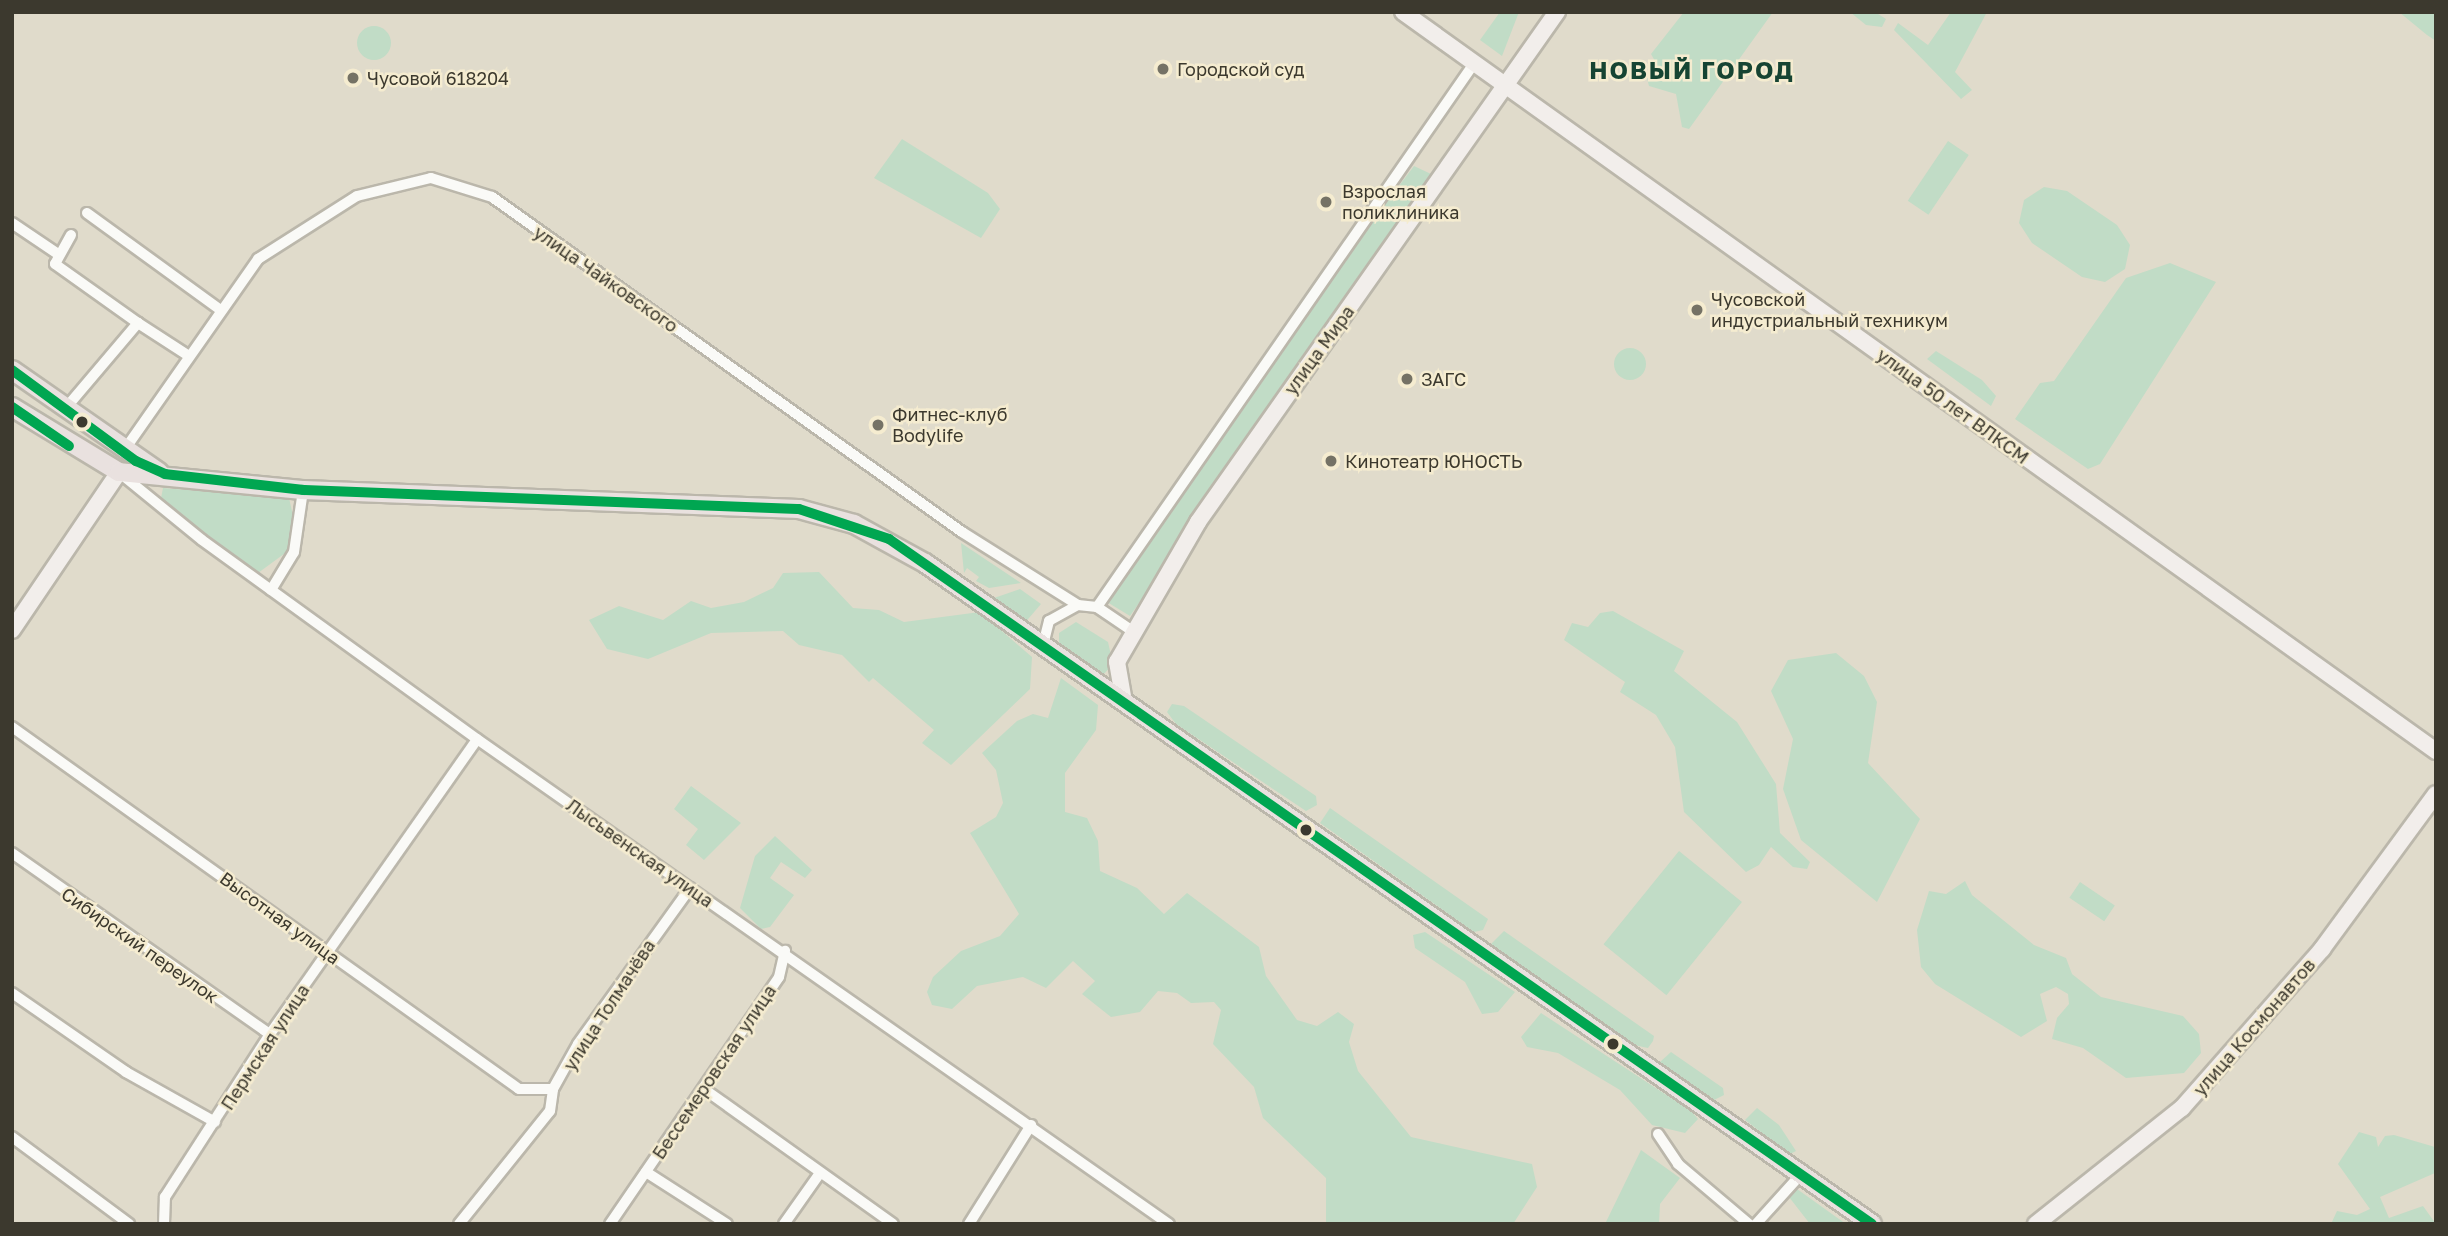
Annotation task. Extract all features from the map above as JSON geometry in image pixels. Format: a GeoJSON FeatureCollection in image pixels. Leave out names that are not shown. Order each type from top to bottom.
{"type":"FeatureCollection","features":[{"type":"Feature","properties":{"kind":"main road"},"geometry":{"type":"LineString","coordinates":[[12,370],[123,452],[165,474]]}},
{"type":"Feature","properties":{"kind":"main road","name":"Лысьвенская улица"},"geometry":{"type":"LineString","coordinates":[[12,407],[119,472],[165,474],[303,490],[799,509],[889,540],[1803,1172],[1872,1224]]}},
{"type":"Feature","properties":{"kind":"main road"},"geometry":{"type":"LineString","coordinates":[[119,472],[123,452]]}},
{"type":"Feature","properties":{"kind":"street","name":"улица 50 лет ВЛКСМ"},"geometry":{"type":"LineString","coordinates":[[1403,12],[1473,65],[2436,751]]}},
{"type":"Feature","properties":{"kind":"street","name":"улица Мира"},"geometry":{"type":"LineString","coordinates":[[1124,702],[1117,662],[1131,630],[1226,481],[1557,12]]}},
{"type":"Feature","properties":{"kind":"street"},"geometry":{"type":"LineString","coordinates":[[1097,607],[1473,65]]}},
{"type":"Feature","properties":{"kind":"street","name":"улица Чайковского"},"geometry":{"type":"LineString","coordinates":[[123,452],[186,354],[258,259],[357,196],[431,178],[482,193],[962,531],[1078,605],[1097,607],[1131,630]]}},
{"type":"Feature","properties":{"kind":"street"},"geometry":{"type":"LineString","coordinates":[[87,213],[219,309]]}},
{"type":"Feature","properties":{"kind":"street"},"geometry":{"type":"LineString","coordinates":[[12,223],[58,254]]}},
{"type":"Feature","properties":{"kind":"street"},"geometry":{"type":"LineString","coordinates":[[71,235],[58,254],[55,264],[186,354]]}},
{"type":"Feature","properties":{"kind":"street"},"geometry":{"type":"LineString","coordinates":[[65,409],[138,323]]}},
{"type":"Feature","properties":{"kind":"street"},"geometry":{"type":"LineString","coordinates":[[12,630],[119,472]]}},
{"type":"Feature","properties":{"kind":"street","name":"Лысьвенская улица"},"geometry":{"type":"LineString","coordinates":[[119,472],[157,505],[477,739],[785,951],[887,1030],[1031,1125],[1166,1223]]}},
{"type":"Feature","properties":{"kind":"street"},"geometry":{"type":"LineString","coordinates":[[157,505],[153,491],[165,474]]}},
{"type":"Feature","properties":{"kind":"street"},"geometry":{"type":"LineString","coordinates":[[271,590],[294,552],[303,490]]}},
{"type":"Feature","properties":{"kind":"street"},"geometry":{"type":"LineString","coordinates":[[1043,645],[1049,621],[1078,605]]}},
{"type":"Feature","properties":{"kind":"street","name":"Высотная улица"},"geometry":{"type":"LineString","coordinates":[[12,727],[519,1089],[553,1090]]}},
{"type":"Feature","properties":{"kind":"street","name":"Пермская улица"},"geometry":{"type":"LineString","coordinates":[[164,1224],[165,1197],[270,1034],[477,739]]}},
{"type":"Feature","properties":{"kind":"street","name":"улица Космонавтов"},"geometry":{"type":"LineString","coordinates":[[2036,1224],[2182,1108],[2322,949],[2436,794]]}},
{"type":"Feature","properties":{"kind":"street","name":"Сибирский переулок"},"geometry":{"type":"LineString","coordinates":[[12,853],[270,1034]]}},
{"type":"Feature","properties":{"kind":"street","name":"улица Толмачёва"},"geometry":{"type":"LineString","coordinates":[[458,1224],[550,1111],[553,1090],[690,888]]}},
{"type":"Feature","properties":{"kind":"street","name":"Бессемеровская улица"},"geometry":{"type":"LineString","coordinates":[[610,1224],[685,1108],[705,1089],[779,977],[785,951]]}},
{"type":"Feature","properties":{"kind":"street"},"geometry":{"type":"LineString","coordinates":[[12,993],[126,1072],[215,1122]]}},
{"type":"Feature","properties":{"kind":"street"},"geometry":{"type":"LineString","coordinates":[[705,1089],[893,1224]]}},
{"type":"Feature","properties":{"kind":"street"},"geometry":{"type":"LineString","coordinates":[[969,1224],[1031,1125]]}},
{"type":"Feature","properties":{"kind":"street"},"geometry":{"type":"LineString","coordinates":[[1658,1134],[1678,1164],[1749,1224]]}},
{"type":"Feature","properties":{"kind":"street"},"geometry":{"type":"LineString","coordinates":[[12,1137],[129,1224]]}},
{"type":"Feature","properties":{"kind":"street"},"geometry":{"type":"LineString","coordinates":[[646,1172],[727,1224]]}},
{"type":"Feature","properties":{"kind":"street"},"geometry":{"type":"LineString","coordinates":[[1756,1224],[1803,1172]]}},
{"type":"Feature","properties":{"kind":"street"},"geometry":{"type":"LineString","coordinates":[[785,1224],[820,1173]]}},
{"type":"Feature","properties":{"kind":"green space"},"geometry":{"type":"Polygon","coordinates":[[[1500,12],[1519,12],[1502,56],[1480,40],[1500,12]]]}},
{"type":"Feature","properties":{"kind":"green space"},"geometry":{"type":"Polygon","coordinates":[[[1684,12],[1773,12],[1689,129],[1682,127],[1676,94],[1649,86],[1647,78],[1661,72],[1651,54],[1684,12]]]}},
{"type":"Feature","properties":{"kind":"green space"},"geometry":{"type":"Polygon","coordinates":[[[1850,12],[1875,12],[1886,19],[1882,27],[1866,25],[1850,12]]]}},
{"type":"Feature","properties":{"kind":"green space"},"geometry":{"type":"Polygon","coordinates":[[[1951,12],[1987,12],[1955,72],[1972,90],[1961,99],[1894,30],[1898,23],[1928,45],[1951,12]]]}},
{"type":"Feature","properties":{"kind":"green space"},"geometry":{"type":"Polygon","coordinates":[[[2399,12],[2436,12],[2436,41],[2427,35],[2399,12]]]}},
{"type":"Feature","properties":{"kind":"green space"},"geometry":{"type":"Polygon","coordinates":[[[374,26],[386,31],[391,43],[386,55],[374,60],[362,55],[357,43],[362,31],[374,26]]]}},
{"type":"Feature","properties":{"kind":"green space"},"geometry":{"type":"Polygon","coordinates":[[[902,139],[988,193],[1000,209],[981,238],[874,178],[902,139]]]}},
{"type":"Feature","properties":{"kind":"green space"},"geometry":{"type":"Polygon","coordinates":[[[1948,141],[1969,155],[1928,215],[1908,201],[1948,141]]]}},
{"type":"Feature","properties":{"kind":"green space"},"geometry":{"type":"Polygon","coordinates":[[[1414,166],[1431,174],[1373,266],[1130,616],[1107,602],[1333,273],[1414,166]]]}},
{"type":"Feature","properties":{"kind":"green space"},"geometry":{"type":"Polygon","coordinates":[[[2044,187],[2067,191],[2117,225],[2130,245],[2125,269],[2105,282],[2082,277],[2032,243],[2019,223],[2024,200],[2044,187]]]}},
{"type":"Feature","properties":{"kind":"green space"},"geometry":{"type":"Polygon","coordinates":[[[2170,263],[2216,282],[2100,464],[2088,469],[2015,419],[2040,383],[2054,381],[2126,278],[2170,263]]]}},
{"type":"Feature","properties":{"kind":"green space"},"geometry":{"type":"Polygon","coordinates":[[[1630,348],[1641,353],[1646,364],[1641,375],[1630,380],[1619,375],[1614,364],[1619,353],[1630,348]]]}},
{"type":"Feature","properties":{"kind":"green space"},"geometry":{"type":"Polygon","coordinates":[[[1936,351],[1982,380],[1996,396],[1991,406],[1927,359],[1936,351]]]}},
{"type":"Feature","properties":{"kind":"green space"},"geometry":{"type":"Polygon","coordinates":[[[163,488],[289,498],[294,520],[288,551],[258,573],[160,503],[163,488]]]}},
{"type":"Feature","properties":{"kind":"green space"},"geometry":{"type":"Polygon","coordinates":[[[961,543],[1021,583],[989,588],[976,581],[979,577],[967,568],[964,573],[961,543]]]}},
{"type":"Feature","properties":{"kind":"green space"},"geometry":{"type":"Polygon","coordinates":[[[819,572],[853,608],[879,610],[904,622],[980,612],[1032,657],[1030,689],[951,765],[922,743],[934,730],[873,678],[869,682],[842,655],[799,645],[783,631],[711,633],[648,659],[607,649],[589,620],[619,606],[663,620],[691,601],[711,608],[744,602],[773,588],[783,573],[819,572]]]}},
{"type":"Feature","properties":{"kind":"green space"},"geometry":{"type":"Polygon","coordinates":[[[1020,589],[1041,604],[1023,625],[994,598],[1020,589]]]}},
{"type":"Feature","properties":{"kind":"green space"},"geometry":{"type":"Polygon","coordinates":[[[1613,611],[1684,651],[1674,671],[1737,722],[1776,784],[1780,833],[1810,862],[1807,869],[1793,867],[1771,847],[1759,865],[1746,872],[1684,812],[1675,747],[1656,715],[1620,692],[1625,682],[1564,640],[1572,623],[1588,627],[1600,613],[1613,611]]]}},
{"type":"Feature","properties":{"kind":"green space"},"geometry":{"type":"Polygon","coordinates":[[[1076,622],[1108,642],[1113,664],[1103,675],[1090,675],[1059,645],[1059,633],[1076,622]]]}},
{"type":"Feature","properties":{"kind":"green space"},"geometry":{"type":"Polygon","coordinates":[[[1836,653],[1864,676],[1877,702],[1868,763],[1920,819],[1877,902],[1801,840],[1783,789],[1793,739],[1771,691],[1788,660],[1836,653]]]}},
{"type":"Feature","properties":{"kind":"green space"},"geometry":{"type":"Polygon","coordinates":[[[1061,678],[1098,705],[1096,730],[1065,773],[1065,812],[1087,818],[1098,841],[1100,871],[1137,888],[1164,914],[1187,893],[1259,947],[1266,976],[1297,1020],[1317,1026],[1338,1012],[1354,1024],[1349,1042],[1358,1071],[1411,1137],[1532,1164],[1537,1187],[1513,1224],[1326,1224],[1326,1178],[1263,1118],[1254,1087],[1213,1044],[1221,1010],[1214,1002],[1191,1003],[1177,993],[1158,991],[1140,1012],[1111,1017],[1082,994],[1095,981],[1073,961],[1046,988],[1023,977],[977,986],[952,1009],[932,1005],[927,992],[933,977],[961,951],[1000,936],[1019,914],[970,833],[996,817],[1003,803],[996,770],[982,753],[1017,721],[1033,714],[1048,718],[1061,678]]]}},
{"type":"Feature","properties":{"kind":"green space"},"geometry":{"type":"Polygon","coordinates":[[[1172,704],[1184,706],[1316,796],[1317,805],[1306,811],[1176,724],[1167,712],[1172,704]]]}},
{"type":"Feature","properties":{"kind":"green space"},"geometry":{"type":"Polygon","coordinates":[[[691,786],[741,823],[704,860],[686,845],[698,829],[674,809],[691,786]]]}},
{"type":"Feature","properties":{"kind":"green space"},"geometry":{"type":"Polygon","coordinates":[[[1330,808],[1488,919],[1483,930],[1474,932],[1320,823],[1330,808]]]}},
{"type":"Feature","properties":{"kind":"green space"},"geometry":{"type":"Polygon","coordinates":[[[775,836],[812,870],[805,878],[781,862],[770,878],[794,895],[770,927],[761,929],[740,908],[755,856],[775,836]]]}},
{"type":"Feature","properties":{"kind":"green space"},"geometry":{"type":"Polygon","coordinates":[[[1679,851],[1742,902],[1666,995],[1603,944],[1679,851]]]}},
{"type":"Feature","properties":{"kind":"green space"},"geometry":{"type":"Polygon","coordinates":[[[1965,881],[1972,895],[2034,945],[2066,958],[2072,974],[2101,997],[2183,1016],[2199,1034],[2201,1053],[2184,1073],[2126,1078],[2083,1048],[2052,1039],[2057,1018],[2069,1004],[2068,994],[2056,987],[2040,994],[2047,1021],[2021,1037],[1935,984],[1921,967],[1917,930],[1929,891],[1946,894],[1965,881]]]}},
{"type":"Feature","properties":{"kind":"green space"},"geometry":{"type":"Polygon","coordinates":[[[2080,882],[2115,905],[2104,921],[2069,898],[2080,882]]]}},
{"type":"Feature","properties":{"kind":"green space"},"geometry":{"type":"Polygon","coordinates":[[[1504,931],[1654,1036],[1648,1048],[1629,1044],[1489,946],[1504,931]]]}},
{"type":"Feature","properties":{"kind":"green space"},"geometry":{"type":"Polygon","coordinates":[[[1425,932],[1515,992],[1498,1012],[1482,1014],[1465,982],[1415,948],[1413,935],[1425,932]]]}},
{"type":"Feature","properties":{"kind":"green space"},"geometry":{"type":"Polygon","coordinates":[[[1541,1013],[1691,1111],[1698,1119],[1685,1133],[1652,1125],[1620,1090],[1558,1053],[1527,1047],[1521,1037],[1541,1013]]]}},
{"type":"Feature","properties":{"kind":"green space"},"geometry":{"type":"Polygon","coordinates":[[[1671,1052],[1723,1088],[1724,1095],[1712,1101],[1660,1062],[1671,1052]]]}},
{"type":"Feature","properties":{"kind":"green space"},"geometry":{"type":"Polygon","coordinates":[[[1757,1108],[1779,1125],[1796,1151],[1790,1154],[1745,1120],[1757,1108]]]}},
{"type":"Feature","properties":{"kind":"green space"},"geometry":{"type":"Polygon","coordinates":[[[2359,1132],[2376,1137],[2378,1147],[2385,1136],[2394,1135],[2435,1147],[2435,1173],[2380,1197],[2389,1218],[2423,1206],[2436,1224],[2331,1224],[2337,1211],[2357,1215],[2370,1209],[2338,1164],[2359,1132]]]}},
{"type":"Feature","properties":{"kind":"green space"},"geometry":{"type":"Polygon","coordinates":[[[1641,1150],[1680,1178],[1660,1204],[1659,1224],[1605,1224],[1641,1150]]]}},
{"type":"Feature","properties":{"kind":"green space"},"geometry":{"type":"Polygon","coordinates":[[[1797,1188],[1846,1224],[1810,1224],[1789,1197],[1797,1188]]]}},
{"type":"Feature","properties":{"kind":"transit line"},"geometry":{"type":"LineString","coordinates":[[12,370],[136,461],[165,474],[303,490],[799,509],[889,539],[1872,1224]]}},
{"type":"Feature","properties":{"kind":"transit line"},"geometry":{"type":"LineString","coordinates":[[12,407],[69,446]]}},
{"type":"Feature","properties":{"kind":"place","name":"Городской суд"},"geometry":{"type":"Point","coordinates":[1163,69]}},
{"type":"Feature","properties":{"kind":"place","name":"Чусовой 618204"},"geometry":{"type":"Point","coordinates":[353,78]}},
{"type":"Feature","properties":{"kind":"place","name":"Взрослая поликлиника"},"geometry":{"type":"Point","coordinates":[1326,202]}},
{"type":"Feature","properties":{"kind":"place","name":"Чусовской индустриальный техникум"},"geometry":{"type":"Point","coordinates":[1697,310]}},
{"type":"Feature","properties":{"kind":"place","name":"ЗАГС"},"geometry":{"type":"Point","coordinates":[1407,379]}},
{"type":"Feature","properties":{"kind":"place","name":"Фитнес-клуб Bodylife"},"geometry":{"type":"Point","coordinates":[878,425]}},
{"type":"Feature","properties":{"kind":"place","name":"Кинотеатр ЮНОСТЬ"},"geometry":{"type":"Point","coordinates":[1331,461]}},
{"type":"Feature","properties":{"kind":"district","name":"НОВЫЙ ГОРОД"},"geometry":{"type":"Point","coordinates":[1692,70]}}]}
